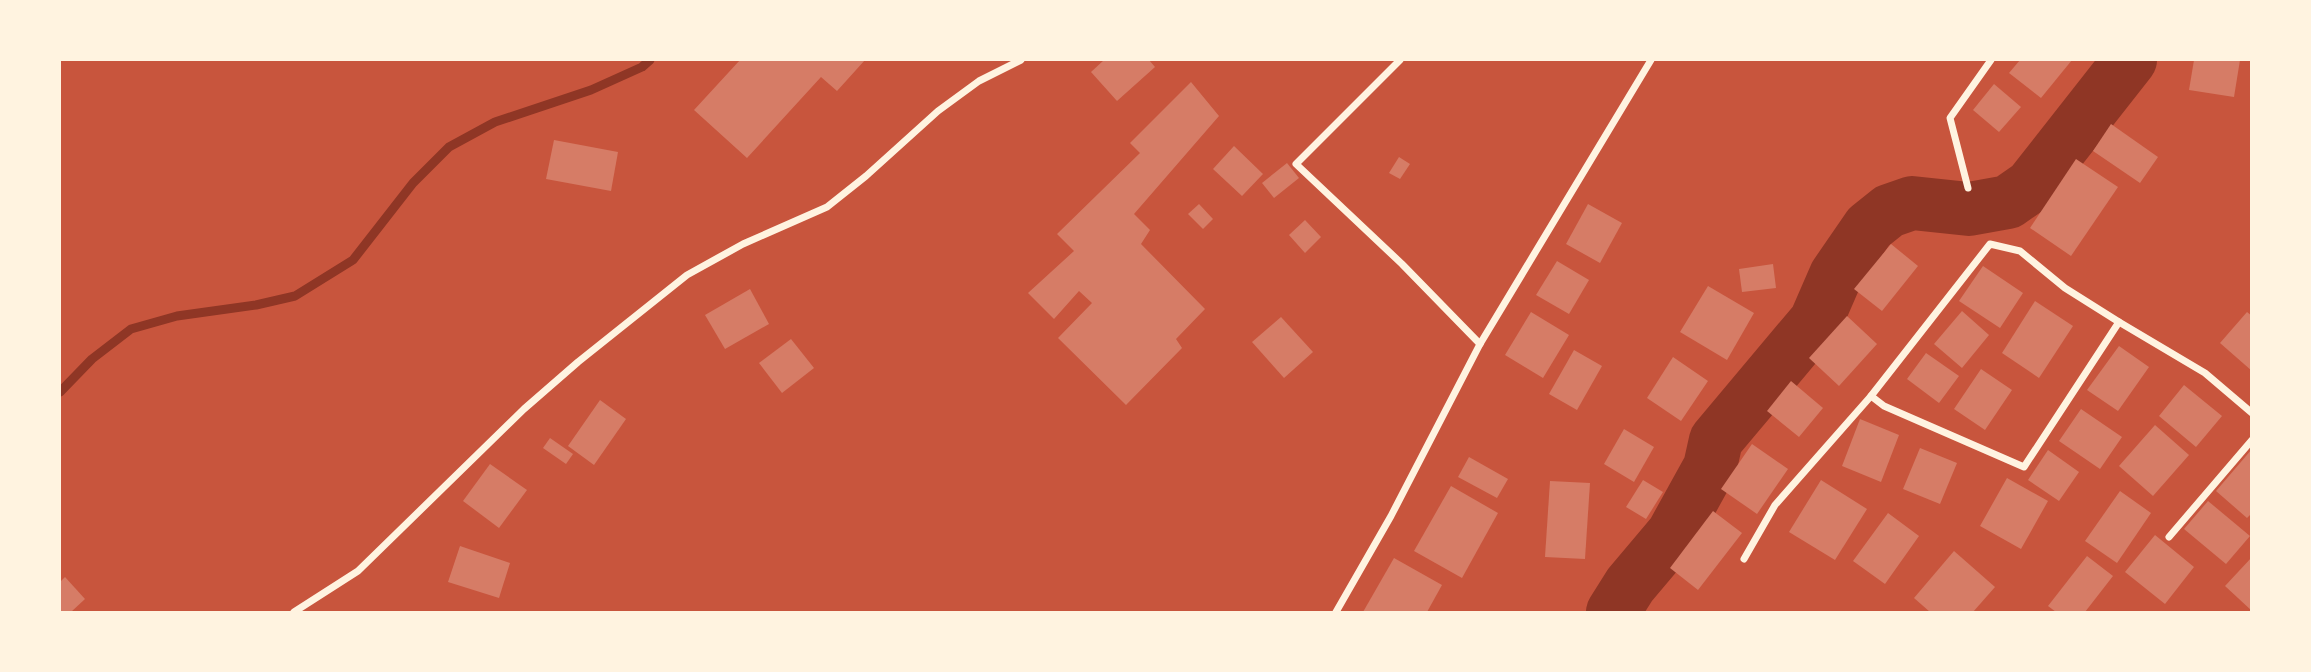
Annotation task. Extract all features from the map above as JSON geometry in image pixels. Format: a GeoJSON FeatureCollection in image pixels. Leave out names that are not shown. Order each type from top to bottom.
{"type":"FeatureCollection","features":[{"type":"Feature","properties":{"kind":"street"},"geometry":{"type":"LineString","coordinates":[[294,612],[358,571],[524,409],[687,275],[743,244],[827,207],[866,177],[938,111],[979,81],[1021,60]]}},
{"type":"Feature","properties":{"kind":"street"},"geometry":{"type":"LineString","coordinates":[[1399,60],[1296,164],[1402,264],[1480,344]]}},
{"type":"Feature","properties":{"kind":"street"},"geometry":{"type":"LineString","coordinates":[[1336,612],[1391,516],[1480,344],[1651,60]]}},
{"type":"Feature","properties":{"kind":"street"},"geometry":{"type":"LineString","coordinates":[[1968,188],[1950,118],[1991,60]]}},
{"type":"Feature","properties":{"kind":"street"},"geometry":{"type":"LineString","coordinates":[[1744,559],[1775,505],[1871,396],[1990,244],[2020,251],[2065,288],[2204,373],[2252,413]]}},
{"type":"Feature","properties":{"kind":"street"},"geometry":{"type":"LineString","coordinates":[[1871,396],[1884,406],[2024,467],[2119,322]]}},
{"type":"Feature","properties":{"kind":"street"},"geometry":{"type":"LineString","coordinates":[[2169,537],[2252,440]]}},
{"type":"Feature","properties":{"kind":"building"},"geometry":{"type":"Polygon","coordinates":[[[740,60],[865,60],[837,91],[821,77],[747,158],[694,110],[740,60]]]}},
{"type":"Feature","properties":{"kind":"building"},"geometry":{"type":"Polygon","coordinates":[[[1104,60],[1149,60],[1155,67],[1117,101],[1091,72],[1104,60]]]}},
{"type":"Feature","properties":{"kind":"building"},"geometry":{"type":"Polygon","coordinates":[[[2020,60],[2072,60],[2041,98],[2009,73],[2020,60]]]}},
{"type":"Feature","properties":{"kind":"building"},"geometry":{"type":"Polygon","coordinates":[[[2194,60],[2240,60],[2234,97],[2189,90],[2194,60]]]}},
{"type":"Feature","properties":{"kind":"building"},"geometry":{"type":"Polygon","coordinates":[[[1191,82],[1219,116],[1134,214],[1150,230],[1141,244],[1205,309],[1176,339],[1182,348],[1126,405],[1058,338],[1092,303],[1079,291],[1054,319],[1028,293],[1074,251],[1057,234],[1140,153],[1130,143],[1191,82]]]}},
{"type":"Feature","properties":{"kind":"building"},"geometry":{"type":"Polygon","coordinates":[[[1994,84],[2021,107],[1999,132],[1973,110],[1994,84]]]}},
{"type":"Feature","properties":{"kind":"building"},"geometry":{"type":"Polygon","coordinates":[[[2111,124],[2158,157],[2140,183],[2093,151],[2111,124]]]}},
{"type":"Feature","properties":{"kind":"building"},"geometry":{"type":"Polygon","coordinates":[[[554,140],[618,152],[611,191],[546,179],[554,140]]]}},
{"type":"Feature","properties":{"kind":"building"},"geometry":{"type":"Polygon","coordinates":[[[1234,146],[1263,174],[1242,196],[1213,169],[1234,146]]]}},
{"type":"Feature","properties":{"kind":"building"},"geometry":{"type":"Polygon","coordinates":[[[1399,157],[1410,164],[1400,179],[1389,173],[1399,157]]]}},
{"type":"Feature","properties":{"kind":"building"},"geometry":{"type":"Polygon","coordinates":[[[2076,159],[2118,187],[2071,256],[2030,228],[2076,159]]]}},
{"type":"Feature","properties":{"kind":"building"},"geometry":{"type":"Polygon","coordinates":[[[1287,163],[1299,178],[1274,198],[1262,183],[1287,163]]]}},
{"type":"Feature","properties":{"kind":"building"},"geometry":{"type":"Polygon","coordinates":[[[1199,204],[1213,219],[1203,229],[1188,214],[1199,204]]]}},
{"type":"Feature","properties":{"kind":"building"},"geometry":{"type":"Polygon","coordinates":[[[1588,204],[1622,223],[1600,263],[1566,244],[1588,204]]]}},
{"type":"Feature","properties":{"kind":"building"},"geometry":{"type":"Polygon","coordinates":[[[1305,220],[1321,237],[1305,253],[1289,235],[1305,220]]]}},
{"type":"Feature","properties":{"kind":"building"},"geometry":{"type":"Polygon","coordinates":[[[1891,244],[1918,266],[1882,311],[1854,289],[1891,244]]]}},
{"type":"Feature","properties":{"kind":"building"},"geometry":{"type":"Polygon","coordinates":[[[1557,261],[1589,280],[1569,314],[1536,295],[1557,261]]]}},
{"type":"Feature","properties":{"kind":"building"},"geometry":{"type":"Polygon","coordinates":[[[1773,264],[1776,288],[1742,292],[1739,269],[1773,264]]]}},
{"type":"Feature","properties":{"kind":"building"},"geometry":{"type":"Polygon","coordinates":[[[1983,266],[2023,293],[2000,328],[1959,301],[1983,266]]]}},
{"type":"Feature","properties":{"kind":"building"},"geometry":{"type":"Polygon","coordinates":[[[1708,286],[1754,313],[1727,360],[1680,332],[1708,286]]]}},
{"type":"Feature","properties":{"kind":"building"},"geometry":{"type":"Polygon","coordinates":[[[750,289],[769,324],[725,349],[705,315],[750,289]]]}},
{"type":"Feature","properties":{"kind":"building"},"geometry":{"type":"Polygon","coordinates":[[[2035,301],[2073,326],[2039,378],[2002,353],[2035,301]]]}},
{"type":"Feature","properties":{"kind":"building"},"geometry":{"type":"Polygon","coordinates":[[[1962,311],[1989,335],[1962,368],[1934,344],[1962,311]]]}},
{"type":"Feature","properties":{"kind":"building"},"geometry":{"type":"Polygon","coordinates":[[[1531,312],[1569,335],[1543,378],[1505,355],[1531,312]]]}},
{"type":"Feature","properties":{"kind":"building"},"geometry":{"type":"Polygon","coordinates":[[[2247,312],[2252,316],[2252,371],[2220,343],[2247,312]]]}},
{"type":"Feature","properties":{"kind":"building"},"geometry":{"type":"Polygon","coordinates":[[[1847,316],[1877,344],[1839,386],[1809,358],[1847,316]]]}},
{"type":"Feature","properties":{"kind":"building"},"geometry":{"type":"Polygon","coordinates":[[[1281,317],[1313,352],[1284,378],[1252,342],[1281,317]]]}},
{"type":"Feature","properties":{"kind":"building"},"geometry":{"type":"Polygon","coordinates":[[[791,339],[814,368],[782,393],[759,363],[791,339]]]}},
{"type":"Feature","properties":{"kind":"building"},"geometry":{"type":"Polygon","coordinates":[[[2119,346],[2149,367],[2118,411],[2087,390],[2119,346]]]}},
{"type":"Feature","properties":{"kind":"building"},"geometry":{"type":"Polygon","coordinates":[[[1574,350],[1602,366],[1577,410],[1549,394],[1574,350]]]}},
{"type":"Feature","properties":{"kind":"building"},"geometry":{"type":"Polygon","coordinates":[[[1926,353],[1959,376],[1939,403],[1907,379],[1926,353]]]}},
{"type":"Feature","properties":{"kind":"building"},"geometry":{"type":"Polygon","coordinates":[[[1673,357],[1708,381],[1681,421],[1647,398],[1673,357]]]}},
{"type":"Feature","properties":{"kind":"building"},"geometry":{"type":"Polygon","coordinates":[[[1981,369],[2012,390],[1985,430],[1954,409],[1981,369]]]}},
{"type":"Feature","properties":{"kind":"building"},"geometry":{"type":"Polygon","coordinates":[[[1791,381],[1823,408],[1799,437],[1767,411],[1791,381]]]}},
{"type":"Feature","properties":{"kind":"building"},"geometry":{"type":"Polygon","coordinates":[[[2184,385],[2222,416],[2196,447],[2159,416],[2184,385]]]}},
{"type":"Feature","properties":{"kind":"building"},"geometry":{"type":"Polygon","coordinates":[[[600,400],[626,419],[594,465],[568,446],[600,400]]]}},
{"type":"Feature","properties":{"kind":"building"},"geometry":{"type":"Polygon","coordinates":[[[2081,409],[2122,437],[2100,469],[2059,441],[2081,409]]]}},
{"type":"Feature","properties":{"kind":"building"},"geometry":{"type":"Polygon","coordinates":[[[1860,419],[1899,435],[1881,482],[1842,466],[1860,419]]]}},
{"type":"Feature","properties":{"kind":"building"},"geometry":{"type":"Polygon","coordinates":[[[2155,425],[2189,455],[2153,496],[2119,466],[2155,425]]]}},
{"type":"Feature","properties":{"kind":"building"},"geometry":{"type":"Polygon","coordinates":[[[1624,429],[1654,447],[1634,482],[1604,464],[1624,429]]]}},
{"type":"Feature","properties":{"kind":"building"},"geometry":{"type":"Polygon","coordinates":[[[550,438],[573,454],[566,464],[543,448],[550,438]]]}},
{"type":"Feature","properties":{"kind":"building"},"geometry":{"type":"Polygon","coordinates":[[[1752,444],[1788,469],[1757,514],[1721,489],[1752,444]]]}},
{"type":"Feature","properties":{"kind":"building"},"geometry":{"type":"Polygon","coordinates":[[[1920,448],[1957,463],[1940,504],[1903,489],[1920,448]]]}},
{"type":"Feature","properties":{"kind":"building"},"geometry":{"type":"Polygon","coordinates":[[[2252,449],[2252,513],[2247,518],[2216,491],[2252,449]]]}},
{"type":"Feature","properties":{"kind":"building"},"geometry":{"type":"Polygon","coordinates":[[[2048,450],[2079,472],[2059,501],[2028,480],[2048,450]]]}},
{"type":"Feature","properties":{"kind":"building"},"geometry":{"type":"Polygon","coordinates":[[[1469,457],[1508,479],[1497,498],[1458,477],[1469,457]]]}},
{"type":"Feature","properties":{"kind":"building"},"geometry":{"type":"Polygon","coordinates":[[[490,464],[527,490],[499,528],[463,501],[490,464]]]}},
{"type":"Feature","properties":{"kind":"building"},"geometry":{"type":"Polygon","coordinates":[[[2007,478],[2048,501],[2021,549],[1980,526],[2007,478]]]}},
{"type":"Feature","properties":{"kind":"building"},"geometry":{"type":"Polygon","coordinates":[[[1643,480],[1663,492],[1646,519],[1626,507],[1643,480]]]}},
{"type":"Feature","properties":{"kind":"building"},"geometry":{"type":"Polygon","coordinates":[[[1821,480],[1867,509],[1835,560],[1789,532],[1821,480]]]}},
{"type":"Feature","properties":{"kind":"building"},"geometry":{"type":"Polygon","coordinates":[[[1550,481],[1590,483],[1585,559],[1545,557],[1550,481]]]}},
{"type":"Feature","properties":{"kind":"building"},"geometry":{"type":"Polygon","coordinates":[[[1451,486],[1498,513],[1462,578],[1414,551],[1451,486]]]}},
{"type":"Feature","properties":{"kind":"building"},"geometry":{"type":"Polygon","coordinates":[[[2120,491],[2151,513],[2117,563],[2085,541],[2120,491]]]}},
{"type":"Feature","properties":{"kind":"building"},"geometry":{"type":"Polygon","coordinates":[[[2208,501],[2250,536],[2226,564],[2184,529],[2208,501]]]}},
{"type":"Feature","properties":{"kind":"building"},"geometry":{"type":"Polygon","coordinates":[[[1713,511],[1742,533],[1698,590],[1670,568],[1713,511]]]}},
{"type":"Feature","properties":{"kind":"building"},"geometry":{"type":"Polygon","coordinates":[[[1888,513],[1919,536],[1885,584],[1853,561],[1888,513]]]}},
{"type":"Feature","properties":{"kind":"building"},"geometry":{"type":"Polygon","coordinates":[[[2155,535],[2194,567],[2165,604],[2125,572],[2155,535]]]}},
{"type":"Feature","properties":{"kind":"building"},"geometry":{"type":"Polygon","coordinates":[[[460,546],[510,563],[499,598],[448,582],[460,546]]]}},
{"type":"Feature","properties":{"kind":"building"},"geometry":{"type":"Polygon","coordinates":[[[1954,551],[1995,587],[1973,612],[1930,612],[1914,598],[1954,551]]]}},
{"type":"Feature","properties":{"kind":"building"},"geometry":{"type":"Polygon","coordinates":[[[2087,556],[2113,576],[2085,612],[2056,612],[2048,606],[2087,556]]]}},
{"type":"Feature","properties":{"kind":"building"},"geometry":{"type":"Polygon","coordinates":[[[2252,557],[2252,611],[2225,586],[2252,557]]]}},
{"type":"Feature","properties":{"kind":"building"},"geometry":{"type":"Polygon","coordinates":[[[1394,558],[1442,585],[1427,612],[1363,612],[1394,558]]]}},
{"type":"Feature","properties":{"kind":"building"},"geometry":{"type":"Polygon","coordinates":[[[65,577],[85,599],[71,612],[60,612],[60,582],[65,577]]]}},
{"type":"Feature","properties":{"kind":"waterway"},"geometry":{"type":"LineString","coordinates":[[60,392],[92,359],[131,329],[177,316],[256,305],[295,296],[353,260],[413,183],[449,147],[495,122],[591,90],[642,67],[650,60]]}},
{"type":"Feature","properties":{"kind":"waterway"},"geometry":{"type":"LineString","coordinates":[[1613,612],[1630,585],[1673,534],[1710,467],[1716,440],[1816,321],[1836,275],[1869,227],[1889,211],[1912,203],[1969,209],[2008,202],[2031,186],[2130,60]]}}]}
